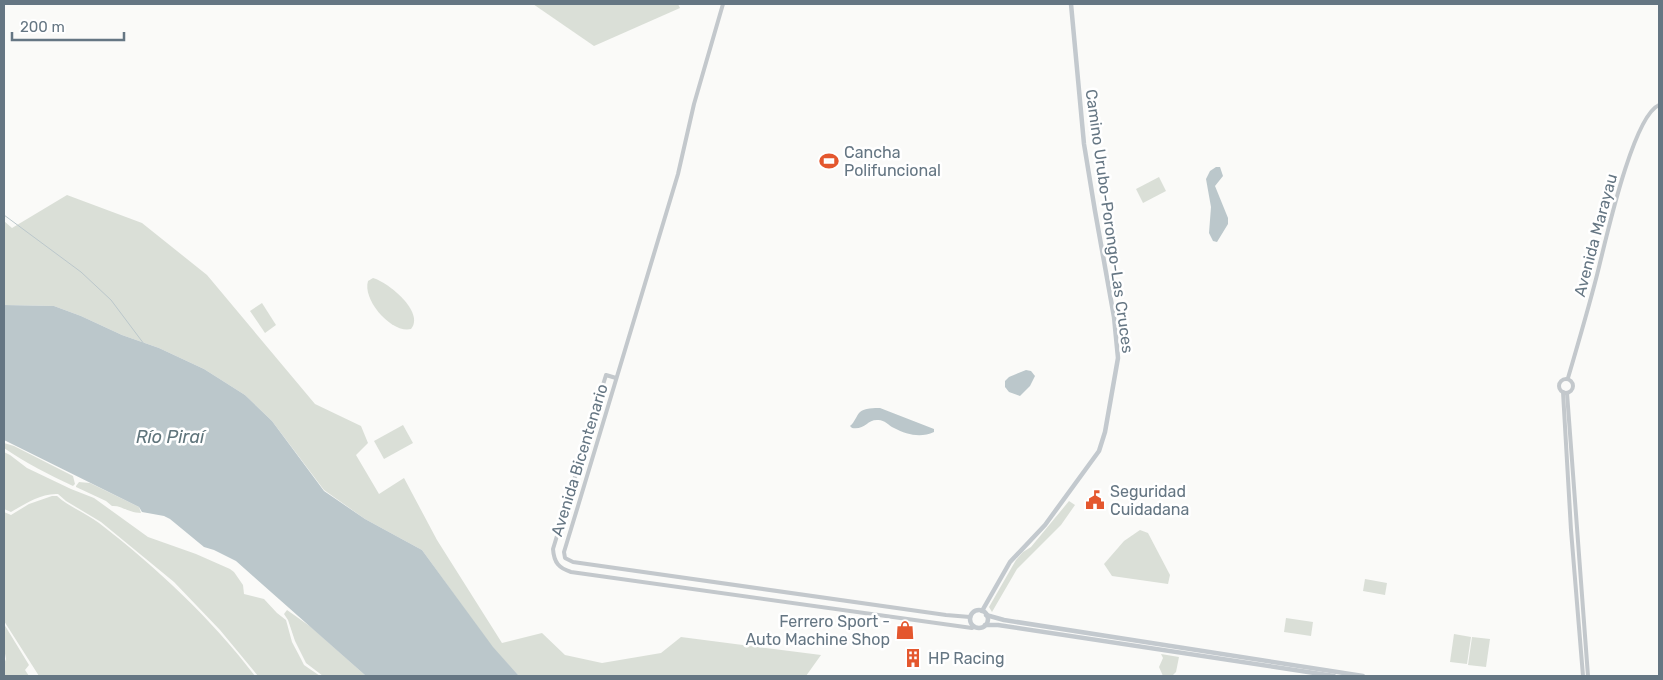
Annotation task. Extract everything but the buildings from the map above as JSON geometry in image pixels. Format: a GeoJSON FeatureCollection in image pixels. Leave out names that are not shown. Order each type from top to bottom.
{"type":"FeatureCollection","features":[{"type":"Feature","properties":{"kind":"main road","name":"Camino Urubo-Porongo-Las Cruces"},"geometry":{"type":"LineString","coordinates":[[984,613],[1010,562],[1045,526],[1098,451],[1105,432],[1118,358],[1114,317],[1084,144],[1073,4]]}},
{"type":"Feature","properties":{"kind":"main road"},"geometry":{"type":"LineString","coordinates":[[1334,676],[1215,655],[1004,620],[984,613],[974,612],[970,617],[970,622],[974,627],[980,628],[998,626],[1215,655],[1363,676]]}},
{"type":"Feature","properties":{"kind":"main road"},"geometry":{"type":"LineString","coordinates":[[984,613],[987,620],[985,626]]}},
{"type":"Feature","properties":{"kind":"street","name":"Avenida Bicentenario"},"geometry":{"type":"LineString","coordinates":[[573,562],[565,558],[564,552],[678,174],[694,104],[723,4]]}},
{"type":"Feature","properties":{"kind":"street","name":"Avenida Marayau"},"geometry":{"type":"LineString","coordinates":[[1568,378],[1629,157],[1651,111],[1659,104]]}},
{"type":"Feature","properties":{"kind":"street","name":"Avenida Bicentenario"},"geometry":{"type":"LineString","coordinates":[[571,572],[562,569],[557,564],[554,549],[606,375],[616,378]]}},
{"type":"Feature","properties":{"kind":"street"},"geometry":{"type":"LineString","coordinates":[[1565,392],[1572,390],[1574,385],[1568,378],[1559,384],[1560,388],[1565,392],[1588,676]]}},
{"type":"Feature","properties":{"kind":"street"},"geometry":{"type":"LineString","coordinates":[[604,382],[614,385]]}},
{"type":"Feature","properties":{"kind":"street"},"geometry":{"type":"LineString","coordinates":[[1565,392],[1570,530],[1583,676]]}},
{"type":"Feature","properties":{"kind":"street"},"geometry":{"type":"LineString","coordinates":[[594,414],[604,418]]}},
{"type":"Feature","properties":{"kind":"street"},"geometry":{"type":"LineString","coordinates":[[591,422],[602,424]]}},
{"type":"Feature","properties":{"kind":"street"},"geometry":{"type":"LineString","coordinates":[[970,617],[573,562],[571,572],[909,620],[974,627]]}},
{"type":"Feature","properties":{"kind":"street"},"geometry":{"type":"LineString","coordinates":[[606,577],[604,571],[608,567]]}},
{"type":"Feature","properties":{"kind":"street"},"geometry":{"type":"LineString","coordinates":[[662,586],[663,575]]}},
{"type":"Feature","properties":{"kind":"street"},"geometry":{"type":"LineString","coordinates":[[909,620],[910,610]]}},
{"type":"Feature","properties":{"kind":"street"},"geometry":{"type":"LineString","coordinates":[[945,624],[946,615]]}},
{"type":"Feature","properties":{"kind":"shaded area"},"geometry":{"type":"Polygon","coordinates":[[[533,4],[678,4],[680,8],[594,46],[533,4]]]}},
{"type":"Feature","properties":{"kind":"shaded area"},"geometry":{"type":"Polygon","coordinates":[[[1159,177],[1166,191],[1143,203],[1136,189],[1159,177]]]}},
{"type":"Feature","properties":{"kind":"shaded area"},"geometry":{"type":"Polygon","coordinates":[[[67,195],[142,223],[207,275],[315,404],[361,426],[368,443],[356,455],[379,494],[404,478],[437,540],[502,643],[542,633],[565,655],[602,663],[661,653],[681,637],[821,655],[806,676],[519,676],[493,648],[422,550],[365,519],[324,490],[272,421],[245,395],[204,369],[81,316],[54,306],[4,305],[4,221],[12,228],[67,195]]]}},
{"type":"Feature","properties":{"kind":"shaded area"},"geometry":{"type":"Polygon","coordinates":[[[373,278],[395,291],[409,306],[414,322],[411,329],[395,326],[387,321],[374,306],[367,289],[368,281],[373,278]]]}},
{"type":"Feature","properties":{"kind":"shaded area"},"geometry":{"type":"Polygon","coordinates":[[[262,303],[276,325],[265,333],[250,311],[262,303]]]}},
{"type":"Feature","properties":{"kind":"shaded area"},"geometry":{"type":"Polygon","coordinates":[[[403,425],[413,443],[384,459],[374,441],[403,425]]]}},
{"type":"Feature","properties":{"kind":"shaded area"},"geometry":{"type":"Polygon","coordinates":[[[4,443],[14,446],[73,476],[75,484],[73,486],[29,464],[4,448],[4,443]]]}},
{"type":"Feature","properties":{"kind":"shaded area"},"geometry":{"type":"Polygon","coordinates":[[[4,452],[27,468],[94,498],[148,537],[196,554],[230,569],[243,585],[244,594],[264,599],[286,620],[292,642],[304,665],[320,676],[258,676],[220,630],[174,582],[101,522],[66,501],[58,494],[39,497],[11,512],[4,509],[4,452]]]}},
{"type":"Feature","properties":{"kind":"shaded area"},"geometry":{"type":"Polygon","coordinates":[[[79,482],[90,483],[139,507],[141,513],[112,506],[106,501],[76,487],[79,482]]]}},
{"type":"Feature","properties":{"kind":"shaded area"},"geometry":{"type":"Polygon","coordinates":[[[57,496],[89,516],[142,558],[202,614],[255,676],[39,676],[4,621],[4,512],[11,515],[29,504],[57,496]]]}},
{"type":"Feature","properties":{"kind":"shaded area"},"geometry":{"type":"Polygon","coordinates":[[[1069,501],[1075,505],[1061,525],[1017,569],[992,612],[989,607],[1016,560],[1031,547],[1069,501]]]}},
{"type":"Feature","properties":{"kind":"shaded area"},"geometry":{"type":"Polygon","coordinates":[[[1140,530],[1148,533],[1170,575],[1168,584],[1112,576],[1104,564],[1124,541],[1140,530]]]}},
{"type":"Feature","properties":{"kind":"shaded area"},"geometry":{"type":"Polygon","coordinates":[[[1365,579],[1387,583],[1385,595],[1363,591],[1365,579]]]}},
{"type":"Feature","properties":{"kind":"shaded area"},"geometry":{"type":"Polygon","coordinates":[[[287,610],[311,627],[366,676],[323,676],[306,663],[284,614],[287,610]]]}},
{"type":"Feature","properties":{"kind":"shaded area"},"geometry":{"type":"Polygon","coordinates":[[[1286,618],[1313,622],[1311,636],[1284,632],[1286,618]]]}},
{"type":"Feature","properties":{"kind":"shaded area"},"geometry":{"type":"Polygon","coordinates":[[[4,624],[29,665],[25,670],[29,676],[4,676],[6,659],[4,624]]]}},
{"type":"Feature","properties":{"kind":"shaded area"},"geometry":{"type":"Polygon","coordinates":[[[1454,634],[1471,637],[1467,664],[1450,662],[1454,634]]]}},
{"type":"Feature","properties":{"kind":"shaded area"},"geometry":{"type":"Polygon","coordinates":[[[1472,637],[1490,639],[1486,667],[1468,665],[1472,637]]]}},
{"type":"Feature","properties":{"kind":"shaded area"},"geometry":{"type":"Polygon","coordinates":[[[1161,654],[1179,657],[1176,672],[1172,676],[1163,676],[1159,667],[1163,658],[1161,654]]]}},
{"type":"Feature","properties":{"kind":"water"},"geometry":{"type":"Polygon","coordinates":[[[1220,167],[1223,176],[1215,186],[1228,218],[1228,224],[1217,242],[1213,241],[1209,233],[1211,207],[1206,179],[1210,171],[1220,167]]]}},
{"type":"Feature","properties":{"kind":"water","name":"Río Piraí"},"geometry":{"type":"Polygon","coordinates":[[[4,305],[54,306],[81,316],[204,369],[245,395],[272,421],[324,491],[365,519],[422,550],[493,647],[519,676],[366,676],[236,561],[204,547],[170,519],[142,512],[139,507],[4,440],[4,305]]]}},
{"type":"Feature","properties":{"kind":"water"},"geometry":{"type":"Polygon","coordinates":[[[1026,370],[1031,371],[1035,376],[1030,386],[1020,396],[1009,392],[1005,387],[1005,381],[1009,377],[1026,370]]]}},
{"type":"Feature","properties":{"kind":"water"},"geometry":{"type":"Polygon","coordinates":[[[870,408],[880,408],[934,429],[934,432],[924,435],[909,434],[879,420],[874,420],[860,428],[852,428],[850,426],[862,411],[870,408]]]}},
{"type":"Feature","properties":{"kind":"waterway","name":"Río Piraí"},"geometry":{"type":"LineString","coordinates":[[4,215],[81,272],[111,300],[144,344]]}},
{"type":"Feature","properties":{"kind":"place","name":"Cancha Polifuncional"},"geometry":{"type":"Point","coordinates":[829,161]}},
{"type":"Feature","properties":{"kind":"place","name":"Seguridad Cuidadana"},"geometry":{"type":"Point","coordinates":[1095,500]}},
{"type":"Feature","properties":{"kind":"place","name":"Ferrero Sport - Auto Machine Shop"},"geometry":{"type":"Point","coordinates":[905,630]}},
{"type":"Feature","properties":{"kind":"place","name":"HP Racing"},"geometry":{"type":"Point","coordinates":[913,658]}}]}
